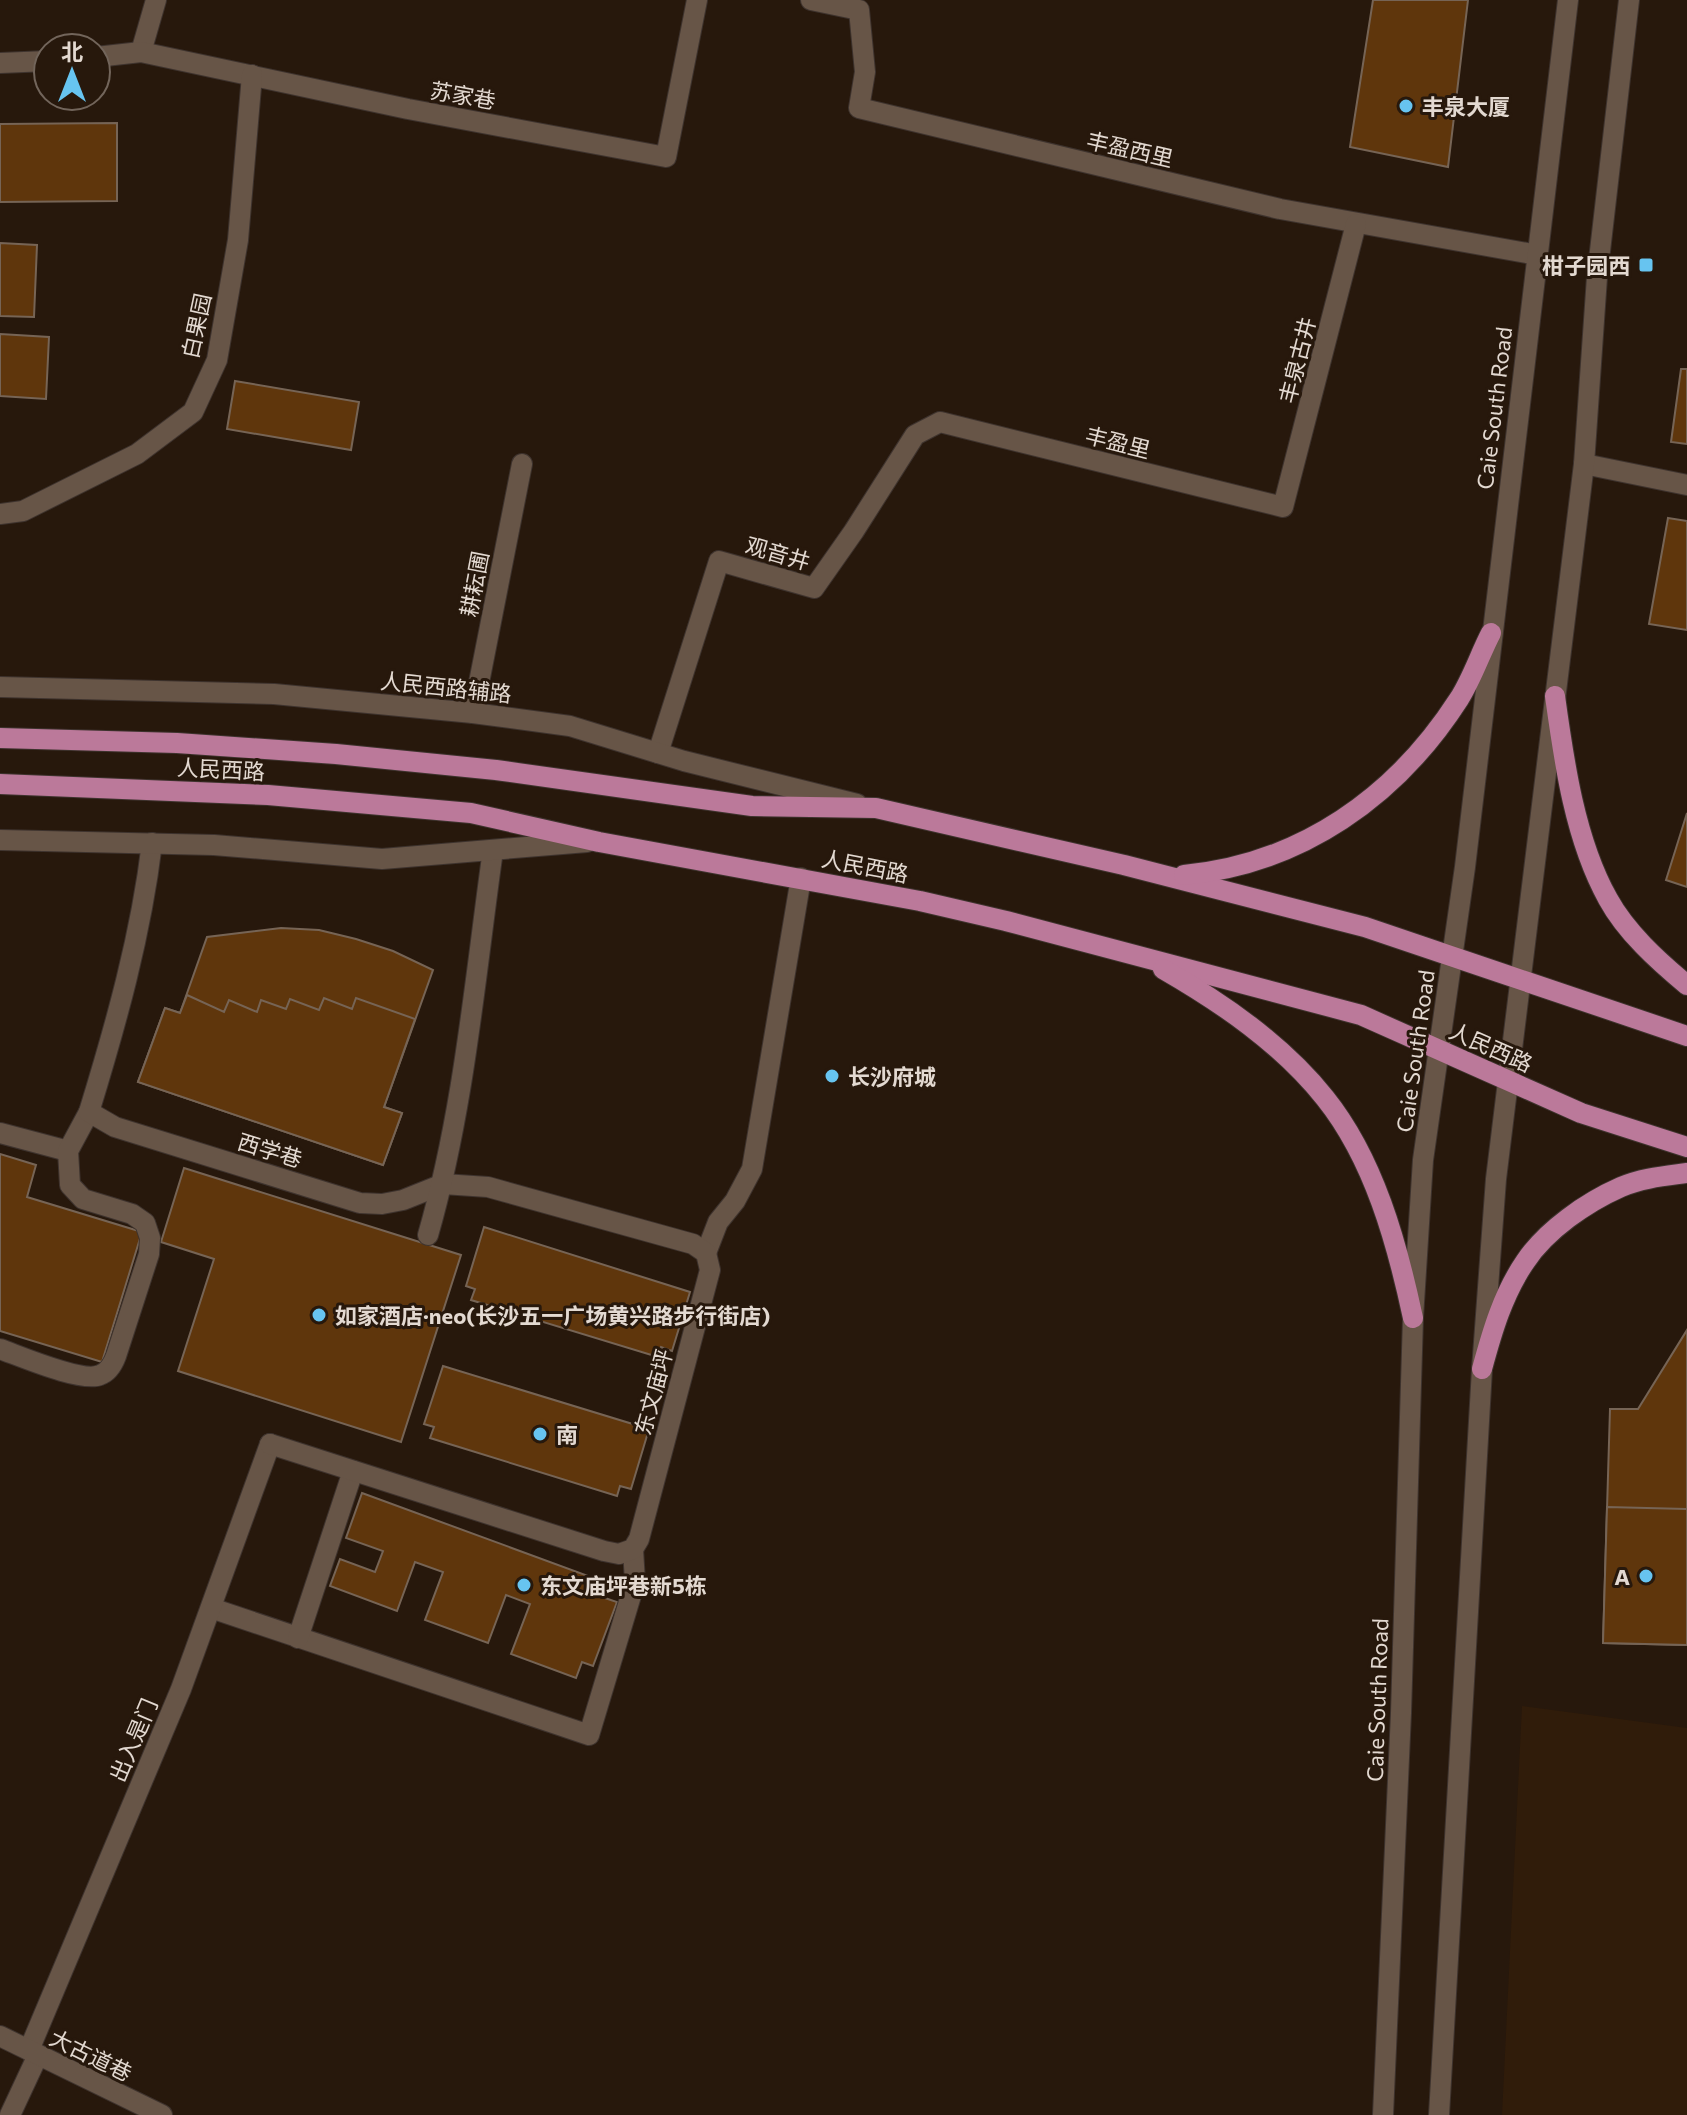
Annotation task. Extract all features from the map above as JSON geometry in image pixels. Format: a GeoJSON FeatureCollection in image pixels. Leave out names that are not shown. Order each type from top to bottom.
{"type":"FeatureCollection","features":[{"type":"Feature","properties":{"kind":"main road"},"geometry":{"type":"LineString","coordinates":[[1170,876],[1241,866],[1278,853],[1324,833],[1365,803],[1417,755],[1459,698],[1491,633]]}},
{"type":"Feature","properties":{"kind":"main road"},"geometry":{"type":"LineString","coordinates":[[1555,696],[1575,807],[1608,899],[1627,926],[1664,966],[1687,985]]}},
{"type":"Feature","properties":{"kind":"main road","name":"人民西路"},"geometry":{"type":"LineString","coordinates":[[0,738],[177,743],[336,754],[496,770],[752,806],[876,808],[1170,876],[1365,927],[1687,1036]]}},
{"type":"Feature","properties":{"kind":"main road","name":"人民西路"},"geometry":{"type":"LineString","coordinates":[[0,784],[268,795],[471,813],[599,842],[801,878],[1006,921],[1361,1015],[1581,1113],[1687,1147]]}},
{"type":"Feature","properties":{"kind":"main road"},"geometry":{"type":"LineString","coordinates":[[1139,955],[1205,993],[1249,1026],[1325,1098],[1350,1137],[1367,1172],[1403,1272],[1413,1318]]}},
{"type":"Feature","properties":{"kind":"main road"},"geometry":{"type":"LineString","coordinates":[[1482,1369],[1505,1296],[1526,1260],[1550,1234],[1589,1205],[1622,1187],[1656,1177],[1687,1173]]}},
{"type":"Feature","properties":{"kind":"street"},"geometry":{"type":"LineString","coordinates":[[141,52],[156,0]]}},
{"type":"Feature","properties":{"kind":"street","name":"苏家巷"},"geometry":{"type":"LineString","coordinates":[[112,55],[141,52],[408,109],[666,157],[697,0]]}},
{"type":"Feature","properties":{"kind":"street","name":"丰盈西里"},"geometry":{"type":"LineString","coordinates":[[811,0],[859,10],[865,72],[859,108],[1280,209],[1538,255]]}},
{"type":"Feature","properties":{"kind":"street","name":"Caie South Road"},"geometry":{"type":"LineString","coordinates":[[1383,2115],[1402,1697],[1413,1318],[1423,1160],[1452,958],[1568,0]]}},
{"type":"Feature","properties":{"kind":"street"},"geometry":{"type":"LineString","coordinates":[[1439,2115],[1482,1369],[1496,1179],[1584,464],[1597,277],[1629,0]]}},
{"type":"Feature","properties":{"kind":"street"},"geometry":{"type":"LineString","coordinates":[[0,63],[32,62]]}},
{"type":"Feature","properties":{"kind":"street","name":"白果园"},"geometry":{"type":"LineString","coordinates":[[0,514],[23,511],[137,454],[193,412],[217,360],[238,240],[252,75]]}},
{"type":"Feature","properties":{"kind":"street","name":"丰泉古井"},"geometry":{"type":"LineString","coordinates":[[1283,507],[1356,224]]}},
{"type":"Feature","properties":{"kind":"street","name":"丰盈里"},"geometry":{"type":"LineString","coordinates":[[940,422],[1283,507]]}},
{"type":"Feature","properties":{"kind":"street","name":"观音井"},"geometry":{"type":"LineString","coordinates":[[658,753],[719,561],[814,588],[915,435],[940,422]]}},
{"type":"Feature","properties":{"kind":"street","name":"耕耘圃"},"geometry":{"type":"LineString","coordinates":[[473,713],[522,464]]}},
{"type":"Feature","properties":{"kind":"street"},"geometry":{"type":"LineString","coordinates":[[1584,464],[1687,485]]}},
{"type":"Feature","properties":{"kind":"street","name":"人民西路辅路"},"geometry":{"type":"LineString","coordinates":[[0,687],[274,694],[473,713],[570,726],[658,753],[876,808]]}},
{"type":"Feature","properties":{"kind":"street"},"geometry":{"type":"LineString","coordinates":[[0,840],[214,845],[382,859],[599,842]]}},
{"type":"Feature","properties":{"kind":"street"},"geometry":{"type":"LineString","coordinates":[[0,1349],[83,1376],[99,1376],[111,1367],[116,1356],[149,1254],[150,1238],[145,1223],[132,1214],[83,1199],[70,1185],[68,1151],[89,1112],[118,1012],[139,923],[152,843]]}},
{"type":"Feature","properties":{"kind":"street"},"geometry":{"type":"LineString","coordinates":[[428,1235],[443,1184],[454,1128],[493,850]]}},
{"type":"Feature","properties":{"kind":"street","name":"东文庙坪"},"geometry":{"type":"LineString","coordinates":[[298,1638],[589,1735],[635,1582],[633,1549],[639,1539],[710,1270],[706,1253],[718,1222],[735,1201],[752,1169],[801,878]]}},
{"type":"Feature","properties":{"kind":"street","name":"西学巷"},"geometry":{"type":"LineString","coordinates":[[89,1112],[115,1127],[360,1203],[382,1204],[403,1200],[443,1184],[488,1187],[693,1244],[706,1253]]}},
{"type":"Feature","properties":{"kind":"street"},"geometry":{"type":"LineString","coordinates":[[0,1133],[68,1151]]}},
{"type":"Feature","properties":{"kind":"street","name":"出入是门"},"geometry":{"type":"LineString","coordinates":[[10,2115],[181,1689],[270,1444],[353,1471]]}},
{"type":"Feature","properties":{"kind":"street"},"geometry":{"type":"LineString","coordinates":[[211,1608],[298,1638],[353,1471],[604,1551],[619,1554],[633,1549]]}},
{"type":"Feature","properties":{"kind":"street","name":"大古道巷"},"geometry":{"type":"LineString","coordinates":[[0,2036],[162,2115]]}},
{"type":"Feature","properties":{"kind":"shaded area"},"geometry":{"type":"Polygon","coordinates":[[[1522,1706],[1687,1728],[1687,2115],[1502,2115],[1522,1706]]]}},
{"type":"Feature","properties":{"kind":"building","name":"丰泉大厦"},"geometry":{"type":"Polygon","coordinates":[[[1373,0],[1468,0],[1448,167],[1350,147],[1373,0]]]}},
{"type":"Feature","properties":{"kind":"building"},"geometry":{"type":"Polygon","coordinates":[[[117,123],[117,201],[0,202],[0,124],[117,123]]]}},
{"type":"Feature","properties":{"kind":"building"},"geometry":{"type":"Polygon","coordinates":[[[0,243],[37,245],[34,317],[0,316],[0,243]]]}},
{"type":"Feature","properties":{"kind":"building"},"geometry":{"type":"Polygon","coordinates":[[[0,334],[49,337],[46,399],[0,396],[0,334]]]}},
{"type":"Feature","properties":{"kind":"building"},"geometry":{"type":"Polygon","coordinates":[[[1681,369],[1687,369],[1687,444],[1671,442],[1681,369]]]}},
{"type":"Feature","properties":{"kind":"building"},"geometry":{"type":"Polygon","coordinates":[[[235,381],[359,402],[351,450],[227,429],[235,381]]]}},
{"type":"Feature","properties":{"kind":"building"},"geometry":{"type":"Polygon","coordinates":[[[1668,518],[1687,521],[1687,630],[1649,624],[1668,518]]]}},
{"type":"Feature","properties":{"kind":"building"},"geometry":{"type":"Polygon","coordinates":[[[1687,813],[1687,887],[1666,880],[1687,813]]]}},
{"type":"Feature","properties":{"kind":"building"},"geometry":{"type":"Polygon","coordinates":[[[281,928],[319,930],[356,939],[393,951],[433,970],[384,1107],[402,1113],[383,1165],[138,1082],[165,1008],[180,1013],[207,937],[281,928]]]}},
{"type":"Feature","properties":{"kind":"building"},"geometry":{"type":"Polygon","coordinates":[[[187,995],[224,1012],[229,1000],[257,1012],[261,1000],[286,1009],[290,999],[319,1010],[324,998],[352,1009],[356,998],[415,1019],[384,1107],[402,1113],[383,1165],[138,1082],[165,1008],[180,1013],[187,995]]]}},
{"type":"Feature","properties":{"kind":"building"},"geometry":{"type":"Polygon","coordinates":[[[0,1154],[36,1165],[27,1197],[142,1232],[102,1362],[0,1331],[0,1154]]]}},
{"type":"Feature","properties":{"kind":"building","name":"如家酒店·neo(长沙五一广场黄兴路步行街店)"},"geometry":{"type":"Polygon","coordinates":[[[184,1168],[461,1255],[401,1442],[178,1371],[214,1259],[161,1242],[184,1168]]]}},
{"type":"Feature","properties":{"kind":"building"},"geometry":{"type":"Polygon","coordinates":[[[484,1227],[690,1292],[672,1351],[661,1347],[658,1357],[471,1300],[475,1289],[466,1286],[484,1227]]]}},
{"type":"Feature","properties":{"kind":"building"},"geometry":{"type":"Polygon","coordinates":[[[1687,1330],[1687,1645],[1603,1643],[1610,1409],[1638,1409],[1687,1330]]]}},
{"type":"Feature","properties":{"kind":"building","name":"南"},"geometry":{"type":"Polygon","coordinates":[[[443,1366],[649,1429],[631,1489],[620,1486],[617,1496],[430,1438],[434,1427],[424,1424],[443,1366]]]}},
{"type":"Feature","properties":{"kind":"building","name":"东文庙坪巷新5栋"},"geometry":{"type":"Polygon","coordinates":[[[362,1493],[610,1584],[605,1598],[617,1602],[593,1666],[582,1662],[576,1678],[511,1654],[530,1604],[506,1595],[488,1643],[425,1620],[443,1572],[415,1562],[397,1611],[330,1586],[340,1559],[375,1572],[383,1551],[346,1538],[362,1493]]]}},
{"type":"Feature","properties":{"kind":"building","name":"A"},"geometry":{"type":"Polygon","coordinates":[[[1607,1507],[1687,1509],[1687,1645],[1603,1643],[1607,1507]]]}},
{"type":"Feature","properties":{"kind":"place","name":"丰泉大厦"},"geometry":{"type":"Point","coordinates":[1406,106]}},
{"type":"Feature","properties":{"kind":"place","name":"柑子园西"},"geometry":{"type":"Point","coordinates":[1646,265]}},
{"type":"Feature","properties":{"kind":"place","name":"长沙府城"},"geometry":{"type":"Point","coordinates":[832,1076]}},
{"type":"Feature","properties":{"kind":"place","name":"如家酒店·neo(长沙五一广场黄兴路步行街店)"},"geometry":{"type":"Point","coordinates":[319,1315]}},
{"type":"Feature","properties":{"kind":"place","name":"南"},"geometry":{"type":"Point","coordinates":[540,1434]}},
{"type":"Feature","properties":{"kind":"place","name":"A"},"geometry":{"type":"Point","coordinates":[1646,1576]}},
{"type":"Feature","properties":{"kind":"place","name":"东文庙坪巷新5栋"},"geometry":{"type":"Point","coordinates":[524,1585]}}]}
